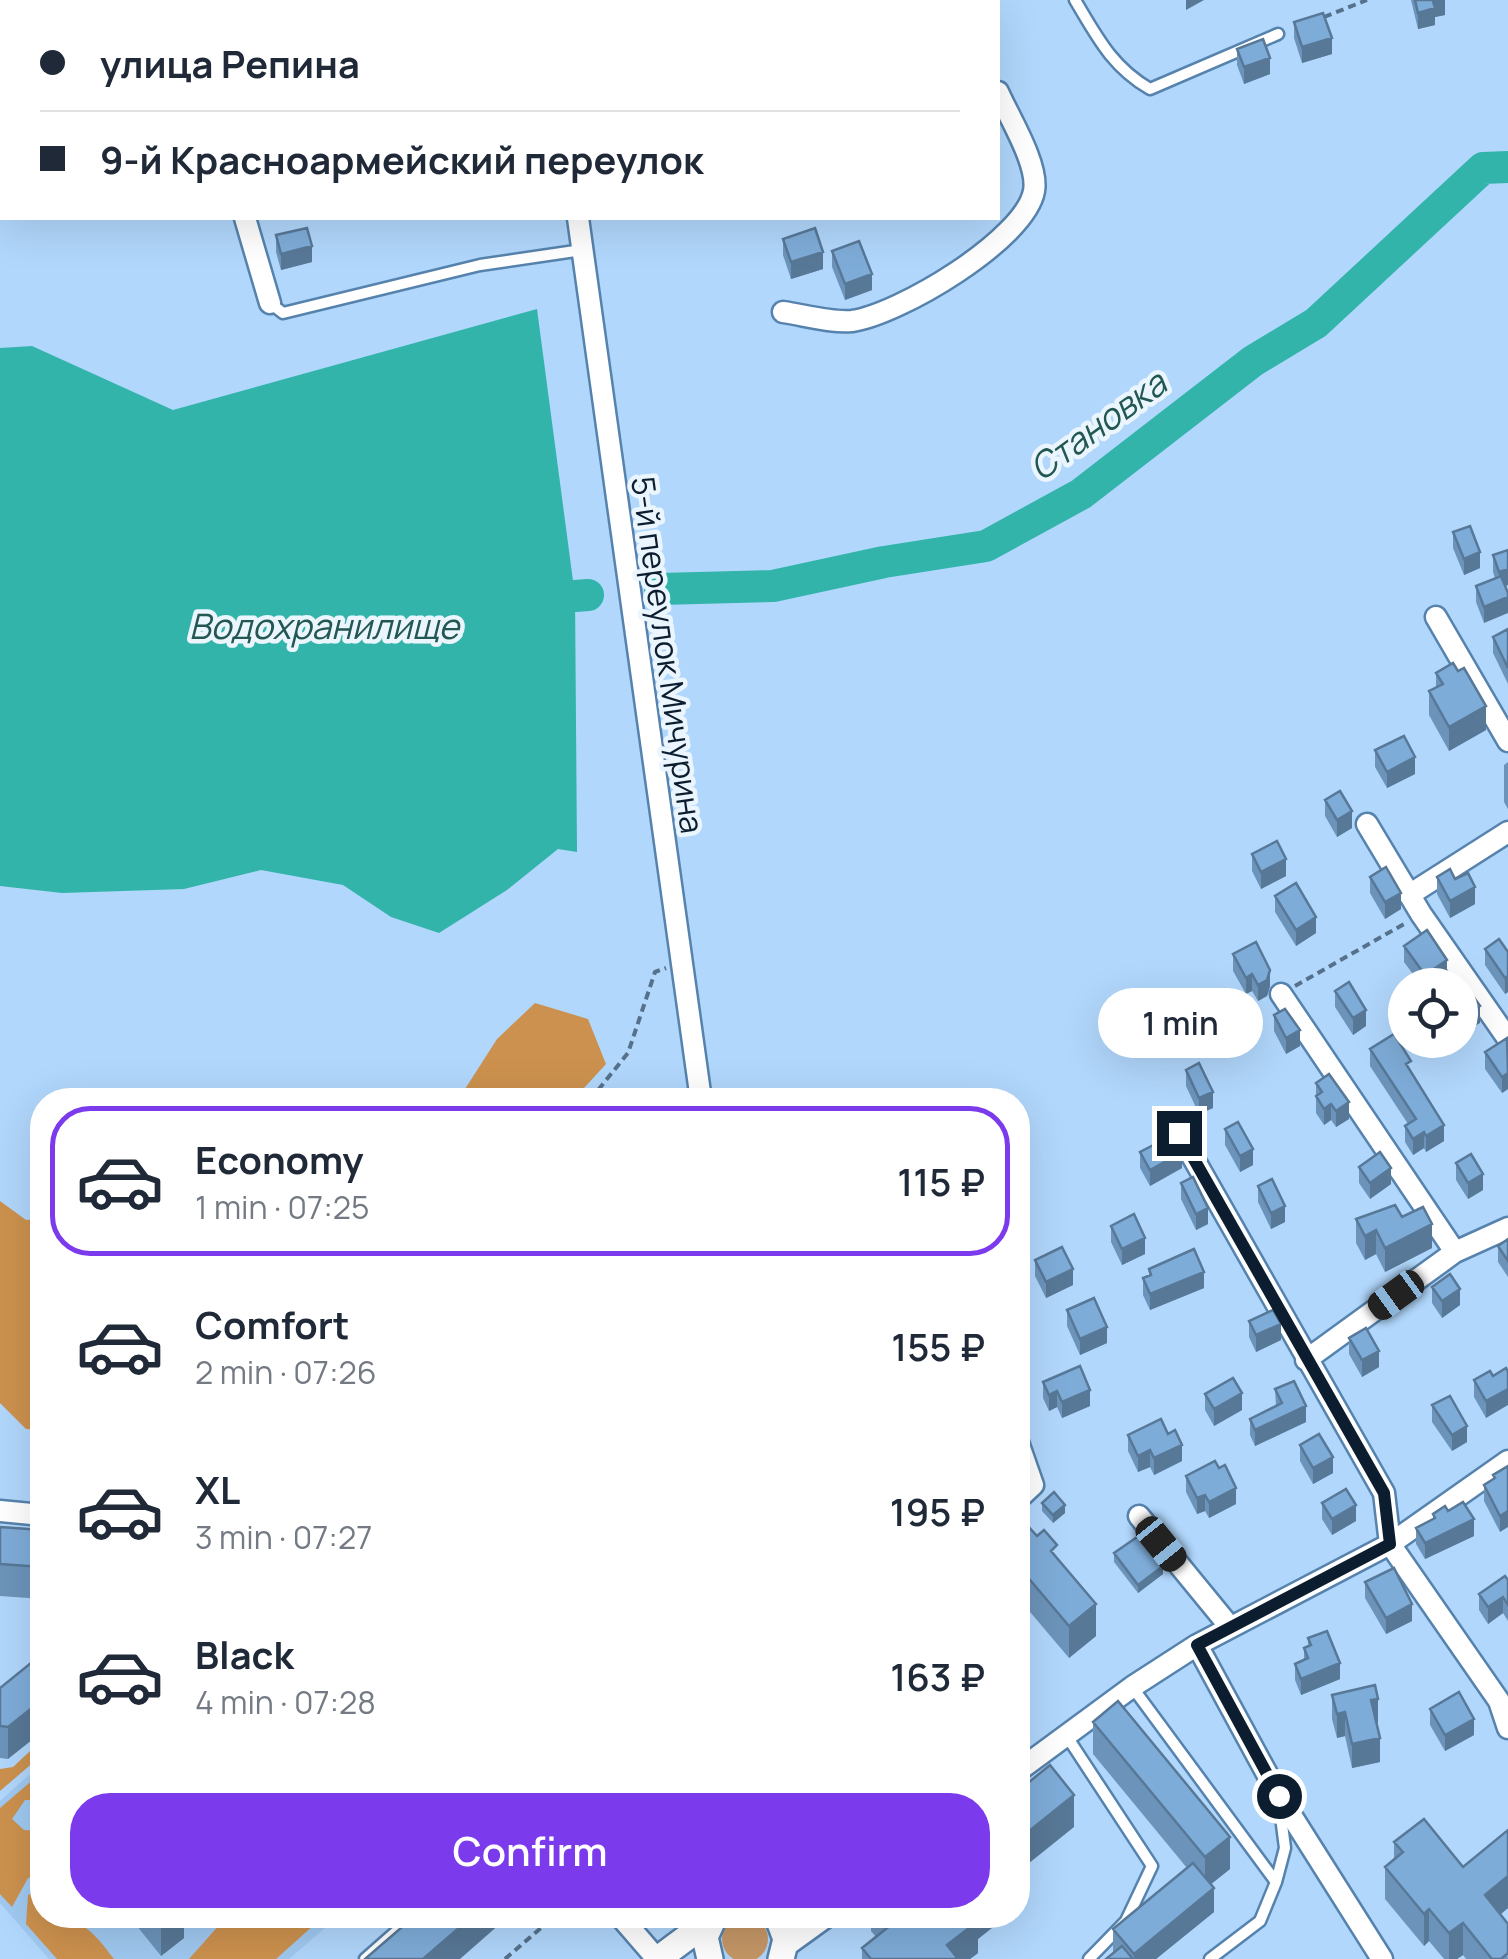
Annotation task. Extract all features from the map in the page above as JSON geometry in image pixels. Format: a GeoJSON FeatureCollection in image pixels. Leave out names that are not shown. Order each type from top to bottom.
{"type":"FeatureCollection","features":[{"type":"Feature","properties":{"kind":"street"},"geometry":{"type":"LineString","coordinates":[[783,312],[850,321],[884,311],[937,287],[1004,233],[1028,207],[1035,175],[1000,96]]}},
{"type":"Feature","properties":{"kind":"street"},"geometry":{"type":"LineString","coordinates":[[246,220],[270,303]]}},
{"type":"Feature","properties":{"kind":"street","name":"5-й переулок Мичурина"},"geometry":{"type":"LineString","coordinates":[[578,220],[698,1088]]}},
{"type":"Feature","properties":{"kind":"street"},"geometry":{"type":"LineString","coordinates":[[1436,617],[1508,741]]}},
{"type":"Feature","properties":{"kind":"street"},"geometry":{"type":"LineString","coordinates":[[1367,824],[1421,914],[1508,1039]]}},
{"type":"Feature","properties":{"kind":"street"},"geometry":{"type":"LineString","coordinates":[[1409,895],[1508,832]]}},
{"type":"Feature","properties":{"kind":"street"},"geometry":{"type":"LineString","coordinates":[[1280,994],[1455,1252]]}},
{"type":"Feature","properties":{"kind":"street"},"geometry":{"type":"LineString","coordinates":[[1179,1133],[1384,1493],[1390,1544],[1500,1701],[1508,1728]]}},
{"type":"Feature","properties":{"kind":"street"},"geometry":{"type":"LineString","coordinates":[[1306,1360],[1455,1252],[1508,1228]]}},
{"type":"Feature","properties":{"kind":"street"},"geometry":{"type":"LineString","coordinates":[[1030,1762],[1197,1645],[1390,1544],[1508,1461]]}},
{"type":"Feature","properties":{"kind":"street"},"geometry":{"type":"LineString","coordinates":[[0,1512],[30,1514]]}},
{"type":"Feature","properties":{"kind":"street"},"geometry":{"type":"LineString","coordinates":[[1139,1516],[1230,1627]]}},
{"type":"Feature","properties":{"kind":"street"},"geometry":{"type":"LineString","coordinates":[[1197,1645],[1279,1796],[1382,1959]]}},
{"type":"Feature","properties":{"kind":"street"},"geometry":{"type":"LineString","coordinates":[[630,1928],[657,1959],[698,1928]]}},
{"type":"Feature","properties":{"kind":"street"},"geometry":{"type":"LineString","coordinates":[[709,1928],[705,1936],[710,1959]]}},
{"type":"Feature","properties":{"kind":"street"},"geometry":{"type":"LineString","coordinates":[[783,1945],[809,1928]]}},
{"type":"Feature","properties":{"kind":"lane"},"geometry":{"type":"LineString","coordinates":[[1075,0],[1125,74],[1150,88],[1278,34]]}},
{"type":"Feature","properties":{"kind":"lane"},"geometry":{"type":"LineString","coordinates":[[270,303],[283,313],[480,265],[583,250]]}},
{"type":"Feature","properties":{"kind":"lane"},"geometry":{"type":"LineString","coordinates":[[1132,1687],[1276,1882]]}},
{"type":"Feature","properties":{"kind":"lane"},"geometry":{"type":"LineString","coordinates":[[1066,1734],[1152,1866],[1126,1922],[1089,1959]]}},
{"type":"Feature","properties":{"kind":"lane"},"geometry":{"type":"LineString","coordinates":[[1210,1959],[1260,1920],[1285,1848],[1279,1796]]}},
{"type":"Feature","properties":{"kind":"lane"},"geometry":{"type":"LineString","coordinates":[[365,1959],[400,1928]]}},
{"type":"Feature","properties":{"kind":"path"},"geometry":{"type":"LineString","coordinates":[[1314,20],[1367,0]]}},
{"type":"Feature","properties":{"kind":"path"},"geometry":{"type":"LineString","coordinates":[[1280,994],[1421,914]]}},
{"type":"Feature","properties":{"kind":"path"},"geometry":{"type":"LineString","coordinates":[[600,1088],[628,1054],[655,972],[679,962]]}},
{"type":"Feature","properties":{"kind":"path"},"geometry":{"type":"LineString","coordinates":[[506,1959],[541,1928]]}},
{"type":"Feature","properties":{"kind":"shaded area"},"geometry":{"type":"Polygon","coordinates":[[[535,1003],[588,1019],[606,1064],[584,1088],[466,1088],[497,1039],[535,1003]]]}},
{"type":"Feature","properties":{"kind":"shaded area"},"geometry":{"type":"Polygon","coordinates":[[[0,1201],[30,1220],[30,1429],[0,1403],[0,1201]]]}},
{"type":"Feature","properties":{"kind":"shaded area"},"geometry":{"type":"Polygon","coordinates":[[[30,1751],[30,1765],[0,1791],[0,1769],[13,1767],[30,1751]]]}},
{"type":"Feature","properties":{"kind":"shaded area"},"geometry":{"type":"Polygon","coordinates":[[[30,1774],[30,1928],[325,1928],[289,1959],[49,1959],[0,1903],[0,1801],[30,1774]]]}},
{"type":"Feature","properties":{"kind":"shaded area"},"geometry":{"type":"Polygon","coordinates":[[[30,1782],[30,1800],[25,1800],[12,1819],[30,1830],[30,1878],[12,1907],[0,1894],[0,1808],[30,1782]]]}},
{"type":"Feature","properties":{"kind":"shaded area"},"geometry":{"type":"Polygon","coordinates":[[[28,1895],[30,1928],[86,1928],[114,1959],[57,1959],[26,1924],[28,1895]]]}},
{"type":"Feature","properties":{"kind":"shaded area"},"geometry":{"type":"Polygon","coordinates":[[[216,1928],[311,1928],[276,1959],[189,1959],[216,1928]]]}},
{"type":"Feature","properties":{"kind":"shaded area"},"geometry":{"type":"Polygon","coordinates":[[[725,1928],[766,1930],[766,1948],[754,1960],[736,1960],[724,1948],[725,1928]]]}},
{"type":"Feature","properties":{"kind":"water","name":"Водохранилище"},"geometry":{"type":"Polygon","coordinates":[[[537,309],[575,596],[577,852],[558,849],[507,890],[439,933],[391,917],[343,885],[261,870],[184,889],[62,893],[0,886],[0,348],[32,346],[173,410],[537,309]]]}},
{"type":"Feature","properties":{"kind":"building"},"geometry":{"type":"Polygon","coordinates":[[[1415,0],[1439,0],[1433,1],[1435,8],[1418,13],[1415,0]]]}},
{"type":"Feature","properties":{"kind":"building"},"geometry":{"type":"Polygon","coordinates":[[[1323,13],[1332,38],[1302,47],[1294,22],[1323,13]]]}},
{"type":"Feature","properties":{"kind":"building"},"geometry":{"type":"Polygon","coordinates":[[[1263,39],[1270,58],[1244,67],[1237,49],[1263,39]]]}},
{"type":"Feature","properties":{"kind":"building"},"geometry":{"type":"Polygon","coordinates":[[[307,228],[312,246],[281,254],[276,235],[307,228]]]}},
{"type":"Feature","properties":{"kind":"building"},"geometry":{"type":"Polygon","coordinates":[[[815,228],[823,252],[791,262],[783,239],[815,228]]]}},
{"type":"Feature","properties":{"kind":"building"},"geometry":{"type":"Polygon","coordinates":[[[859,241],[872,274],[845,284],[832,251],[859,241]]]}},
{"type":"Feature","properties":{"kind":"building"},"geometry":{"type":"Polygon","coordinates":[[[1470,526],[1480,552],[1464,559],[1453,532],[1470,526]]]}},
{"type":"Feature","properties":{"kind":"building"},"geometry":{"type":"Polygon","coordinates":[[[1508,550],[1508,569],[1499,572],[1493,555],[1508,550]]]}},
{"type":"Feature","properties":{"kind":"building"},"geometry":{"type":"Polygon","coordinates":[[[1501,576],[1508,597],[1484,607],[1476,586],[1501,576]]]}},
{"type":"Feature","properties":{"kind":"building"},"geometry":{"type":"Polygon","coordinates":[[[1508,629],[1508,668],[1493,637],[1508,629]]]}},
{"type":"Feature","properties":{"kind":"building"},"geometry":{"type":"Polygon","coordinates":[[[1453,663],[1458,671],[1464,668],[1486,706],[1449,727],[1429,691],[1443,684],[1436,673],[1453,663]]]}},
{"type":"Feature","properties":{"kind":"building"},"geometry":{"type":"Polygon","coordinates":[[[1404,736],[1415,757],[1387,772],[1375,750],[1404,736]]]}},
{"type":"Feature","properties":{"kind":"building"},"geometry":{"type":"Polygon","coordinates":[[[1340,791],[1352,811],[1337,820],[1325,800],[1340,791]]]}},
{"type":"Feature","properties":{"kind":"building"},"geometry":{"type":"Polygon","coordinates":[[[1277,841],[1286,859],[1261,872],[1252,854],[1277,841]]]}},
{"type":"Feature","properties":{"kind":"building"},"geometry":{"type":"Polygon","coordinates":[[[1386,867],[1401,893],[1385,902],[1370,877],[1386,867]]]}},
{"type":"Feature","properties":{"kind":"building"},"geometry":{"type":"Polygon","coordinates":[[[1450,869],[1455,879],[1468,873],[1475,887],[1450,901],[1437,877],[1450,869]]]}},
{"type":"Feature","properties":{"kind":"building"},"geometry":{"type":"Polygon","coordinates":[[[1296,883],[1316,917],[1296,930],[1275,896],[1296,883]]]}},
{"type":"Feature","properties":{"kind":"building"},"geometry":{"type":"Polygon","coordinates":[[[1427,930],[1447,960],[1435,968],[1420,968],[1404,946],[1427,930]]]}},
{"type":"Feature","properties":{"kind":"building"},"geometry":{"type":"Polygon","coordinates":[[[1499,939],[1508,952],[1505,978],[1485,949],[1499,939]]]}},
{"type":"Feature","properties":{"kind":"building"},"geometry":{"type":"Polygon","coordinates":[[[1256,942],[1270,970],[1267,980],[1258,985],[1252,974],[1246,978],[1233,954],[1256,942]]]}},
{"type":"Feature","properties":{"kind":"building"},"geometry":{"type":"Polygon","coordinates":[[[1349,982],[1366,1010],[1353,1018],[1335,991],[1349,982]]]}},
{"type":"Feature","properties":{"kind":"building"},"geometry":{"type":"Polygon","coordinates":[[[1285,1009],[1300,1030],[1286,1038],[1274,1015],[1285,1009]]]}},
{"type":"Feature","properties":{"kind":"building"},"geometry":{"type":"Polygon","coordinates":[[[1388,1038],[1388,1058],[1409,1058],[1411,1061],[1406,1064],[1444,1125],[1413,1139],[1405,1126],[1416,1119],[1370,1049],[1388,1038]]]}},
{"type":"Feature","properties":{"kind":"building"},"geometry":{"type":"Polygon","coordinates":[[[1507,1038],[1508,1073],[1502,1077],[1485,1052],[1507,1038]]]}},
{"type":"Feature","properties":{"kind":"building"},"geometry":{"type":"Polygon","coordinates":[[[1199,1063],[1213,1092],[1199,1098],[1186,1070],[1199,1063]]]}},
{"type":"Feature","properties":{"kind":"building"},"geometry":{"type":"Polygon","coordinates":[[[1329,1074],[1349,1102],[1336,1111],[1331,1104],[1324,1109],[1316,1096],[1322,1092],[1316,1083],[1329,1074]]]}},
{"type":"Feature","properties":{"kind":"building"},"geometry":{"type":"Polygon","coordinates":[[[1238,1122],[1253,1149],[1240,1156],[1225,1129],[1238,1122]]]}},
{"type":"Feature","properties":{"kind":"building"},"geometry":{"type":"Polygon","coordinates":[[[1173,1135],[1182,1152],[1150,1170],[1140,1152],[1173,1135]]]}},
{"type":"Feature","properties":{"kind":"building"},"geometry":{"type":"Polygon","coordinates":[[[1380,1152],[1391,1168],[1370,1183],[1359,1167],[1380,1152]]]}},
{"type":"Feature","properties":{"kind":"building"},"geometry":{"type":"Polygon","coordinates":[[[1471,1154],[1483,1174],[1468,1183],[1456,1163],[1471,1154]]]}},
{"type":"Feature","properties":{"kind":"building"},"geometry":{"type":"Polygon","coordinates":[[[1193,1177],[1208,1208],[1196,1214],[1181,1183],[1193,1177]]]}},
{"type":"Feature","properties":{"kind":"building"},"geometry":{"type":"Polygon","coordinates":[[[1272,1179],[1285,1206],[1271,1213],[1258,1186],[1272,1179]]]}},
{"type":"Feature","properties":{"kind":"building"},"geometry":{"type":"Polygon","coordinates":[[[1395,1205],[1402,1217],[1423,1207],[1432,1224],[1385,1248],[1376,1230],[1365,1236],[1356,1219],[1395,1205]]]}},
{"type":"Feature","properties":{"kind":"building"},"geometry":{"type":"Polygon","coordinates":[[[1134,1214],[1145,1238],[1122,1249],[1111,1226],[1134,1214]]]}},
{"type":"Feature","properties":{"kind":"building"},"geometry":{"type":"Polygon","coordinates":[[[1508,1239],[1508,1261],[1498,1246],[1508,1239]]]}},
{"type":"Feature","properties":{"kind":"building"},"geometry":{"type":"Polygon","coordinates":[[[1062,1247],[1073,1269],[1046,1282],[1035,1260],[1062,1247]]]}},
{"type":"Feature","properties":{"kind":"building"},"geometry":{"type":"Polygon","coordinates":[[[1194,1249],[1204,1272],[1150,1294],[1143,1278],[1151,1275],[1149,1269],[1194,1249]]]}},
{"type":"Feature","properties":{"kind":"building"},"geometry":{"type":"Polygon","coordinates":[[[1450,1274],[1460,1289],[1442,1301],[1432,1287],[1450,1274]]]}},
{"type":"Feature","properties":{"kind":"building"},"geometry":{"type":"Polygon","coordinates":[[[1094,1298],[1107,1327],[1080,1339],[1067,1310],[1094,1298]]]}},
{"type":"Feature","properties":{"kind":"building"},"geometry":{"type":"Polygon","coordinates":[[[1273,1310],[1281,1324],[1256,1335],[1249,1321],[1273,1310]]]}},
{"type":"Feature","properties":{"kind":"building"},"geometry":{"type":"Polygon","coordinates":[[[1366,1328],[1379,1351],[1362,1360],[1349,1338],[1366,1328]]]}},
{"type":"Feature","properties":{"kind":"building"},"geometry":{"type":"Polygon","coordinates":[[[1080,1366],[1090,1390],[1062,1402],[1057,1391],[1049,1395],[1043,1382],[1080,1366]]]}},
{"type":"Feature","properties":{"kind":"building"},"geometry":{"type":"Polygon","coordinates":[[[1506,1368],[1508,1389],[1486,1401],[1474,1380],[1506,1368]]]}},
{"type":"Feature","properties":{"kind":"building"},"geometry":{"type":"Polygon","coordinates":[[[1233,1378],[1242,1393],[1214,1409],[1205,1394],[1233,1378]]]}},
{"type":"Feature","properties":{"kind":"building"},"geometry":{"type":"Polygon","coordinates":[[[1294,1381],[1306,1406],[1255,1430],[1250,1419],[1282,1403],[1275,1389],[1294,1381]]]}},
{"type":"Feature","properties":{"kind":"building"},"geometry":{"type":"Polygon","coordinates":[[[1450,1396],[1467,1426],[1452,1435],[1432,1405],[1450,1396]]]}},
{"type":"Feature","properties":{"kind":"building"},"geometry":{"type":"Polygon","coordinates":[[[1161,1419],[1168,1434],[1175,1430],[1182,1445],[1154,1458],[1150,1450],[1138,1456],[1128,1435],[1161,1419]]]}},
{"type":"Feature","properties":{"kind":"building"},"geometry":{"type":"Polygon","coordinates":[[[1319,1434],[1333,1457],[1313,1468],[1300,1445],[1319,1434]]]}},
{"type":"Feature","properties":{"kind":"building"},"geometry":{"type":"Polygon","coordinates":[[[1215,1461],[1219,1468],[1225,1465],[1236,1488],[1209,1502],[1205,1495],[1197,1498],[1186,1476],[1215,1461]]]}},
{"type":"Feature","properties":{"kind":"building"},"geometry":{"type":"Polygon","coordinates":[[[1508,1466],[1508,1511],[1500,1516],[1484,1485],[1508,1466]]]}},
{"type":"Feature","properties":{"kind":"building"},"geometry":{"type":"Polygon","coordinates":[[[1346,1489],[1356,1505],[1332,1519],[1322,1503],[1346,1489]]]}},
{"type":"Feature","properties":{"kind":"building"},"geometry":{"type":"Polygon","coordinates":[[[1054,1492],[1065,1505],[1053,1515],[1042,1503],[1054,1492]]]}},
{"type":"Feature","properties":{"kind":"building"},"geometry":{"type":"Polygon","coordinates":[[[1463,1502],[1474,1519],[1425,1543],[1416,1528],[1435,1518],[1433,1514],[1445,1506],[1448,1511],[1463,1502]]]}},
{"type":"Feature","properties":{"kind":"building"},"geometry":{"type":"Polygon","coordinates":[[[0,1527],[30,1529],[30,1566],[0,1564],[0,1527]]]}},
{"type":"Feature","properties":{"kind":"building"},"geometry":{"type":"Polygon","coordinates":[[[1030,1528],[1037,1536],[1044,1530],[1057,1545],[1051,1551],[1096,1604],[1069,1626],[1030,1580],[1030,1528]]]}},
{"type":"Feature","properties":{"kind":"building"},"geometry":{"type":"Polygon","coordinates":[[[1140,1535],[1163,1566],[1138,1585],[1114,1553],[1140,1535]]]}},
{"type":"Feature","properties":{"kind":"building"},"geometry":{"type":"Polygon","coordinates":[[[1394,1568],[1412,1604],[1386,1618],[1365,1582],[1394,1568]]]}},
{"type":"Feature","properties":{"kind":"building"},"geometry":{"type":"Polygon","coordinates":[[[1505,1576],[1508,1605],[1503,1597],[1488,1607],[1479,1594],[1505,1576]]]}},
{"type":"Feature","properties":{"kind":"building"},"geometry":{"type":"Polygon","coordinates":[[[1327,1631],[1340,1663],[1301,1679],[1295,1664],[1308,1658],[1304,1648],[1311,1645],[1308,1638],[1327,1631]]]}},
{"type":"Feature","properties":{"kind":"building"},"geometry":{"type":"Polygon","coordinates":[[[30,1664],[30,1710],[8,1727],[0,1726],[0,1688],[30,1664]]]}},
{"type":"Feature","properties":{"kind":"building"},"geometry":{"type":"Polygon","coordinates":[[[1375,1685],[1378,1699],[1371,1700],[1380,1738],[1352,1744],[1345,1712],[1337,1714],[1332,1695],[1375,1685]]]}},
{"type":"Feature","properties":{"kind":"building"},"geometry":{"type":"Polygon","coordinates":[[[1459,1692],[1474,1719],[1445,1735],[1430,1709],[1459,1692]]]}},
{"type":"Feature","properties":{"kind":"building"},"geometry":{"type":"Polygon","coordinates":[[[1118,1701],[1230,1837],[1205,1857],[1093,1722],[1118,1701]]]}},
{"type":"Feature","properties":{"kind":"building"},"geometry":{"type":"Polygon","coordinates":[[[1050,1765],[1074,1795],[1030,1830],[1030,1781],[1050,1765]]]}},
{"type":"Feature","properties":{"kind":"building"},"geometry":{"type":"Polygon","coordinates":[[[1424,1819],[1463,1867],[1508,1830],[1508,1876],[1485,1895],[1508,1924],[1508,1953],[1501,1959],[1492,1959],[1463,1923],[1449,1933],[1429,1909],[1424,1914],[1385,1867],[1403,1852],[1394,1842],[1424,1819]]]}},
{"type":"Feature","properties":{"kind":"building"},"geometry":{"type":"Polygon","coordinates":[[[1193,1863],[1214,1888],[1134,1954],[1113,1929],[1193,1863]]]}},
{"type":"Feature","properties":{"kind":"building"},"geometry":{"type":"Polygon","coordinates":[[[401,1928],[459,1928],[423,1959],[365,1959],[401,1928]]]}},
{"type":"Feature","properties":{"kind":"building"},"geometry":{"type":"Polygon","coordinates":[[[887,1928],[969,1928],[947,1945],[958,1959],[871,1959],[862,1948],[887,1928]]]}},
{"type":"Feature","properties":{"kind":"building"},"geometry":{"type":"Polygon","coordinates":[[[1122,1946],[1133,1959],[1106,1959],[1122,1946]]]}},
{"type":"Feature","properties":{"kind":"waterway","name":"Становка"},"geometry":{"type":"LineString","coordinates":[[660,589],[773,586],[884,562],[986,546],[1081,494],[1253,361],[1316,323],[1483,168],[1508,167]]}},
{"type":"Feature","properties":{"kind":"waterway","name":"Становка"},"geometry":{"type":"LineString","coordinates":[[575,596],[588,595]]}},
{"type":"Feature","properties":{"kind":"route"},"geometry":{"type":"LineString","coordinates":[[1179,1133],[1384,1493],[1390,1544],[1197,1645],[1279,1796]]}}]}
